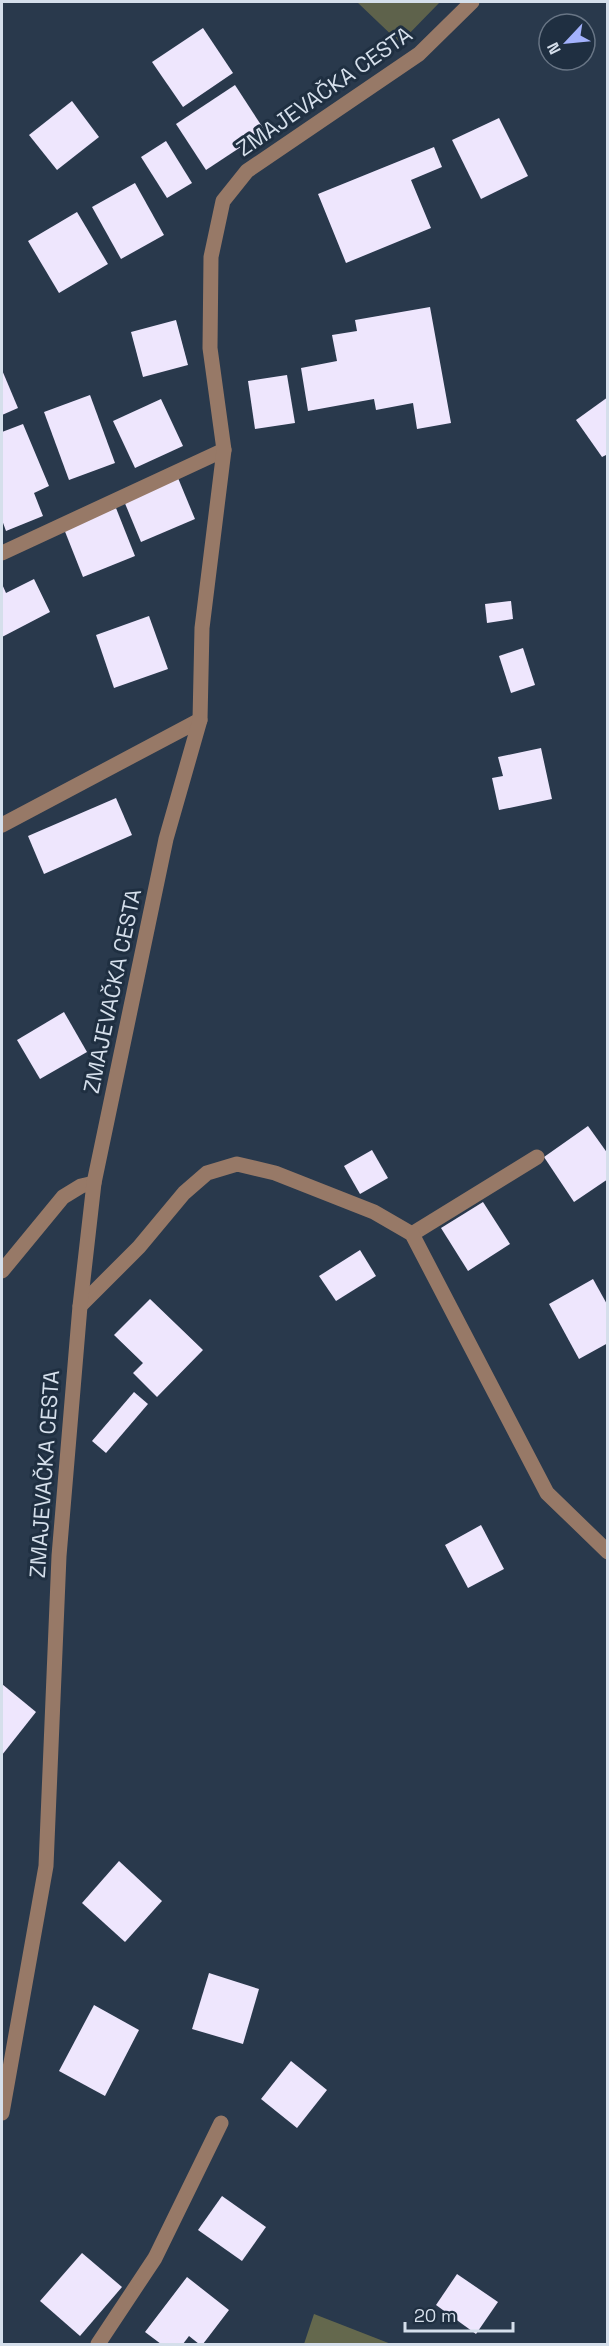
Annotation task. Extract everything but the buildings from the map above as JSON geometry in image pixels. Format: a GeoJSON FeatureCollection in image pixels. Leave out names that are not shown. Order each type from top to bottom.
{"type":"FeatureCollection","features":[{"type":"Feature","properties":{"kind":"street","name":"ZMAJEVAČKA CESTA"},"geometry":{"type":"LineString","coordinates":[[2,2113],[46,1866],[59,1556],[80,1306],[94,1183],[166,839],[200,720],[202,628],[224,450],[210,348],[211,257],[223,201],[247,171],[420,54],[472,2]]}},
{"type":"Feature","properties":{"kind":"street"},"geometry":{"type":"LineString","coordinates":[[2,553],[10,547],[224,450]]}},
{"type":"Feature","properties":{"kind":"street"},"geometry":{"type":"LineString","coordinates":[[2,825],[200,720]]}},
{"type":"Feature","properties":{"kind":"street"},"geometry":{"type":"LineString","coordinates":[[412,1234],[537,1157]]}},
{"type":"Feature","properties":{"kind":"street"},"geometry":{"type":"LineString","coordinates":[[80,1306],[139,1246],[184,1193],[207,1173],[237,1164],[275,1173],[374,1212],[412,1234],[547,1493],[608,1552]]}},
{"type":"Feature","properties":{"kind":"street"},"geometry":{"type":"LineString","coordinates":[[2,1271],[63,1197],[81,1186],[94,1183]]}},
{"type":"Feature","properties":{"kind":"street"},"geometry":{"type":"LineString","coordinates":[[98,2344],[155,2258],[221,2123]]}},
{"type":"Feature","properties":{"kind":"green space"},"geometry":{"type":"Polygon","coordinates":[[[357,2],[440,2],[400,43],[357,2]]]}},
{"type":"Feature","properties":{"kind":"green space"},"geometry":{"type":"Polygon","coordinates":[[[314,2314],[391,2344],[304,2344],[314,2314]]]}}]}
